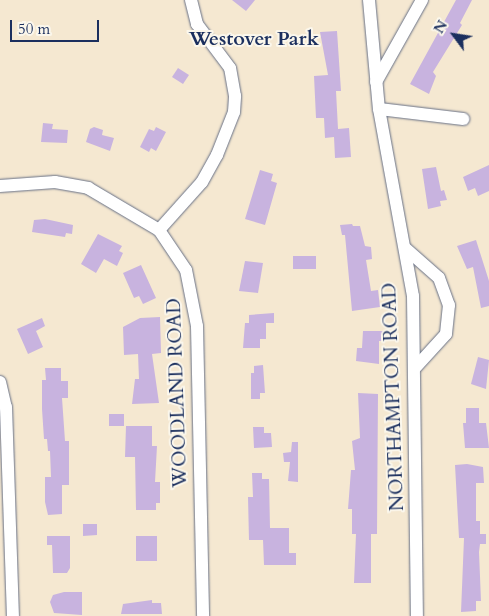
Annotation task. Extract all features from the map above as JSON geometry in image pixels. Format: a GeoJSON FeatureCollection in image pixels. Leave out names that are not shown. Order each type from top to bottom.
{"type":"FeatureCollection","features":[{"type":"Feature","properties":{"kind":"street"},"geometry":{"type":"LineString","coordinates":[[159,230],[202,182],[217,156],[234,112],[234,88],[230,68],[197,24],[191,0]]}},
{"type":"Feature","properties":{"kind":"street","name":"NORTHAMPTON ROAD"},"geometry":{"type":"LineString","coordinates":[[369,0],[379,109],[413,296],[417,616]]}},
{"type":"Feature","properties":{"kind":"street"},"geometry":{"type":"LineString","coordinates":[[376,82],[422,0]]}},
{"type":"Feature","properties":{"kind":"street"},"geometry":{"type":"LineString","coordinates":[[379,109],[463,119]]}},
{"type":"Feature","properties":{"kind":"street","name":"WOODLAND ROAD"},"geometry":{"type":"LineString","coordinates":[[0,186],[55,182],[88,188],[159,230],[186,270],[196,312],[203,616]]}},
{"type":"Feature","properties":{"kind":"street"},"geometry":{"type":"LineString","coordinates":[[405,248],[438,278],[449,305],[446,334],[415,368]]}},
{"type":"Feature","properties":{"kind":"street"},"geometry":{"type":"LineString","coordinates":[[0,382],[6,408],[12,616]]}},
{"type":"Feature","properties":{"kind":"building"},"geometry":{"type":"Polygon","coordinates":[[[232,0],[255,0],[246,11],[232,0]]]}},
{"type":"Feature","properties":{"kind":"building"},"geometry":{"type":"Polygon","coordinates":[[[456,0],[472,0],[460,23],[462,25],[433,72],[436,76],[429,94],[410,84],[456,0]]]}},
{"type":"Feature","properties":{"kind":"building"},"geometry":{"type":"Polygon","coordinates":[[[337,31],[341,91],[336,91],[338,129],[349,128],[351,157],[335,158],[334,137],[325,138],[324,118],[316,118],[314,76],[328,75],[320,32],[337,31]]]}},
{"type":"Feature","properties":{"kind":"building"},"geometry":{"type":"Polygon","coordinates":[[[178,68],[189,75],[183,84],[172,77],[178,68]]]}},
{"type":"Feature","properties":{"kind":"building"},"geometry":{"type":"Polygon","coordinates":[[[43,123],[53,124],[52,129],[68,130],[67,143],[41,142],[43,123]]]}},
{"type":"Feature","properties":{"kind":"building"},"geometry":{"type":"Polygon","coordinates":[[[94,127],[103,130],[102,135],[114,138],[110,151],[86,142],[90,129],[94,127]]]}},
{"type":"Feature","properties":{"kind":"building"},"geometry":{"type":"Polygon","coordinates":[[[156,127],[166,132],[156,151],[151,148],[149,152],[140,147],[149,129],[154,131],[156,127]]]}},
{"type":"Feature","properties":{"kind":"building"},"geometry":{"type":"Polygon","coordinates":[[[489,165],[489,191],[478,196],[475,188],[468,191],[463,177],[489,165]]]}},
{"type":"Feature","properties":{"kind":"building"},"geometry":{"type":"Polygon","coordinates":[[[436,167],[441,191],[444,190],[447,200],[440,201],[441,206],[428,209],[422,169],[436,167]]]}},
{"type":"Feature","properties":{"kind":"building"},"geometry":{"type":"Polygon","coordinates":[[[260,170],[273,174],[271,181],[277,183],[265,225],[245,219],[260,170]]]}},
{"type":"Feature","properties":{"kind":"building"},"geometry":{"type":"Polygon","coordinates":[[[45,219],[73,225],[72,234],[66,233],[65,237],[32,232],[34,220],[45,219]]]}},
{"type":"Feature","properties":{"kind":"building"},"geometry":{"type":"Polygon","coordinates":[[[352,224],[353,226],[360,226],[365,246],[371,247],[372,259],[366,260],[371,291],[378,290],[380,307],[352,311],[345,235],[342,235],[340,225],[352,224]]]}},
{"type":"Feature","properties":{"kind":"building"},"geometry":{"type":"Polygon","coordinates":[[[98,234],[122,246],[119,251],[123,253],[117,266],[104,259],[96,273],[81,264],[98,234]]]}},
{"type":"Feature","properties":{"kind":"building"},"geometry":{"type":"Polygon","coordinates":[[[476,240],[489,281],[489,306],[481,308],[473,267],[467,269],[457,246],[476,240]]]}},
{"type":"Feature","properties":{"kind":"building"},"geometry":{"type":"Polygon","coordinates":[[[293,256],[316,256],[316,269],[293,269],[293,256]]]}},
{"type":"Feature","properties":{"kind":"building"},"geometry":{"type":"Polygon","coordinates":[[[245,261],[263,263],[258,293],[239,291],[245,261]]]}},
{"type":"Feature","properties":{"kind":"building"},"geometry":{"type":"Polygon","coordinates":[[[141,265],[156,298],[143,304],[139,296],[134,298],[123,273],[141,265]]]}},
{"type":"Feature","properties":{"kind":"building"},"geometry":{"type":"Polygon","coordinates":[[[274,313],[274,323],[266,323],[266,339],[260,339],[260,348],[243,348],[245,323],[249,323],[249,315],[274,313]]]}},
{"type":"Feature","properties":{"kind":"building"},"geometry":{"type":"Polygon","coordinates":[[[160,317],[161,353],[152,354],[159,403],[132,404],[135,379],[139,379],[138,354],[124,355],[123,327],[140,318],[160,317]]]}},
{"type":"Feature","properties":{"kind":"building"},"geometry":{"type":"Polygon","coordinates":[[[42,318],[45,326],[36,331],[43,347],[28,354],[17,329],[42,318]]]}},
{"type":"Feature","properties":{"kind":"building"},"geometry":{"type":"Polygon","coordinates":[[[363,331],[383,331],[383,341],[379,341],[379,364],[356,361],[357,348],[362,348],[363,331]]]}},
{"type":"Feature","properties":{"kind":"building"},"geometry":{"type":"Polygon","coordinates":[[[478,357],[489,360],[486,389],[471,384],[478,357]]]}},
{"type":"Feature","properties":{"kind":"building"},"geometry":{"type":"Polygon","coordinates":[[[263,365],[265,393],[260,393],[260,399],[251,399],[251,373],[254,373],[254,366],[263,365]]]}},
{"type":"Feature","properties":{"kind":"building"},"geometry":{"type":"Polygon","coordinates":[[[45,368],[61,368],[61,381],[68,381],[68,398],[62,398],[65,441],[69,441],[69,485],[62,485],[62,514],[48,515],[45,502],[45,477],[51,477],[50,451],[48,451],[47,439],[44,439],[42,409],[42,380],[46,380],[45,368]]]}},
{"type":"Feature","properties":{"kind":"building"},"geometry":{"type":"Polygon","coordinates":[[[358,393],[378,394],[377,534],[371,534],[371,583],[354,583],[356,534],[352,534],[352,509],[348,509],[351,470],[355,470],[352,441],[360,438],[358,393]]]}},
{"type":"Feature","properties":{"kind":"building"},"geometry":{"type":"Polygon","coordinates":[[[466,408],[479,408],[479,423],[486,423],[489,448],[465,448],[463,423],[466,423],[466,408]]]}},
{"type":"Feature","properties":{"kind":"building"},"geometry":{"type":"Polygon","coordinates":[[[109,414],[124,414],[124,426],[109,426],[109,414]]]}},
{"type":"Feature","properties":{"kind":"building"},"geometry":{"type":"Polygon","coordinates":[[[126,426],[152,426],[152,446],[157,446],[155,482],[160,482],[160,503],[156,503],[156,510],[136,510],[135,457],[125,457],[126,426]]]}},
{"type":"Feature","properties":{"kind":"building"},"geometry":{"type":"Polygon","coordinates":[[[253,427],[264,427],[264,433],[271,433],[272,447],[254,448],[253,427]]]}},
{"type":"Feature","properties":{"kind":"building"},"geometry":{"type":"Polygon","coordinates":[[[292,442],[298,442],[298,482],[288,481],[290,462],[284,462],[283,453],[291,452],[292,442]]]}},
{"type":"Feature","properties":{"kind":"building"},"geometry":{"type":"Polygon","coordinates":[[[467,464],[483,467],[484,483],[476,483],[476,521],[480,521],[480,534],[486,534],[486,544],[480,544],[479,552],[481,601],[476,601],[476,611],[461,612],[464,538],[459,538],[455,465],[467,464]]]}},
{"type":"Feature","properties":{"kind":"building"},"geometry":{"type":"Polygon","coordinates":[[[252,473],[262,473],[262,479],[269,479],[270,528],[289,528],[289,553],[296,553],[296,565],[264,565],[263,540],[249,540],[248,497],[253,497],[252,473]]]}},
{"type":"Feature","properties":{"kind":"building"},"geometry":{"type":"Polygon","coordinates":[[[83,524],[97,524],[97,535],[83,536],[83,524]]]}},
{"type":"Feature","properties":{"kind":"building"},"geometry":{"type":"Polygon","coordinates":[[[47,536],[70,536],[70,568],[67,573],[53,573],[52,545],[47,545],[47,536]]]}},
{"type":"Feature","properties":{"kind":"building"},"geometry":{"type":"Polygon","coordinates":[[[136,536],[157,536],[157,561],[136,561],[136,536]]]}},
{"type":"Feature","properties":{"kind":"building"},"geometry":{"type":"Polygon","coordinates":[[[64,592],[82,592],[82,615],[54,613],[50,602],[53,595],[64,592]]]}},
{"type":"Feature","properties":{"kind":"building"},"geometry":{"type":"Polygon","coordinates":[[[152,600],[152,603],[161,603],[162,614],[121,614],[123,604],[152,600]]]}},
{"type":"Feature","properties":{"kind":"district","name":"Westover Park"},"geometry":{"type":"Point","coordinates":[254,38]}}]}
